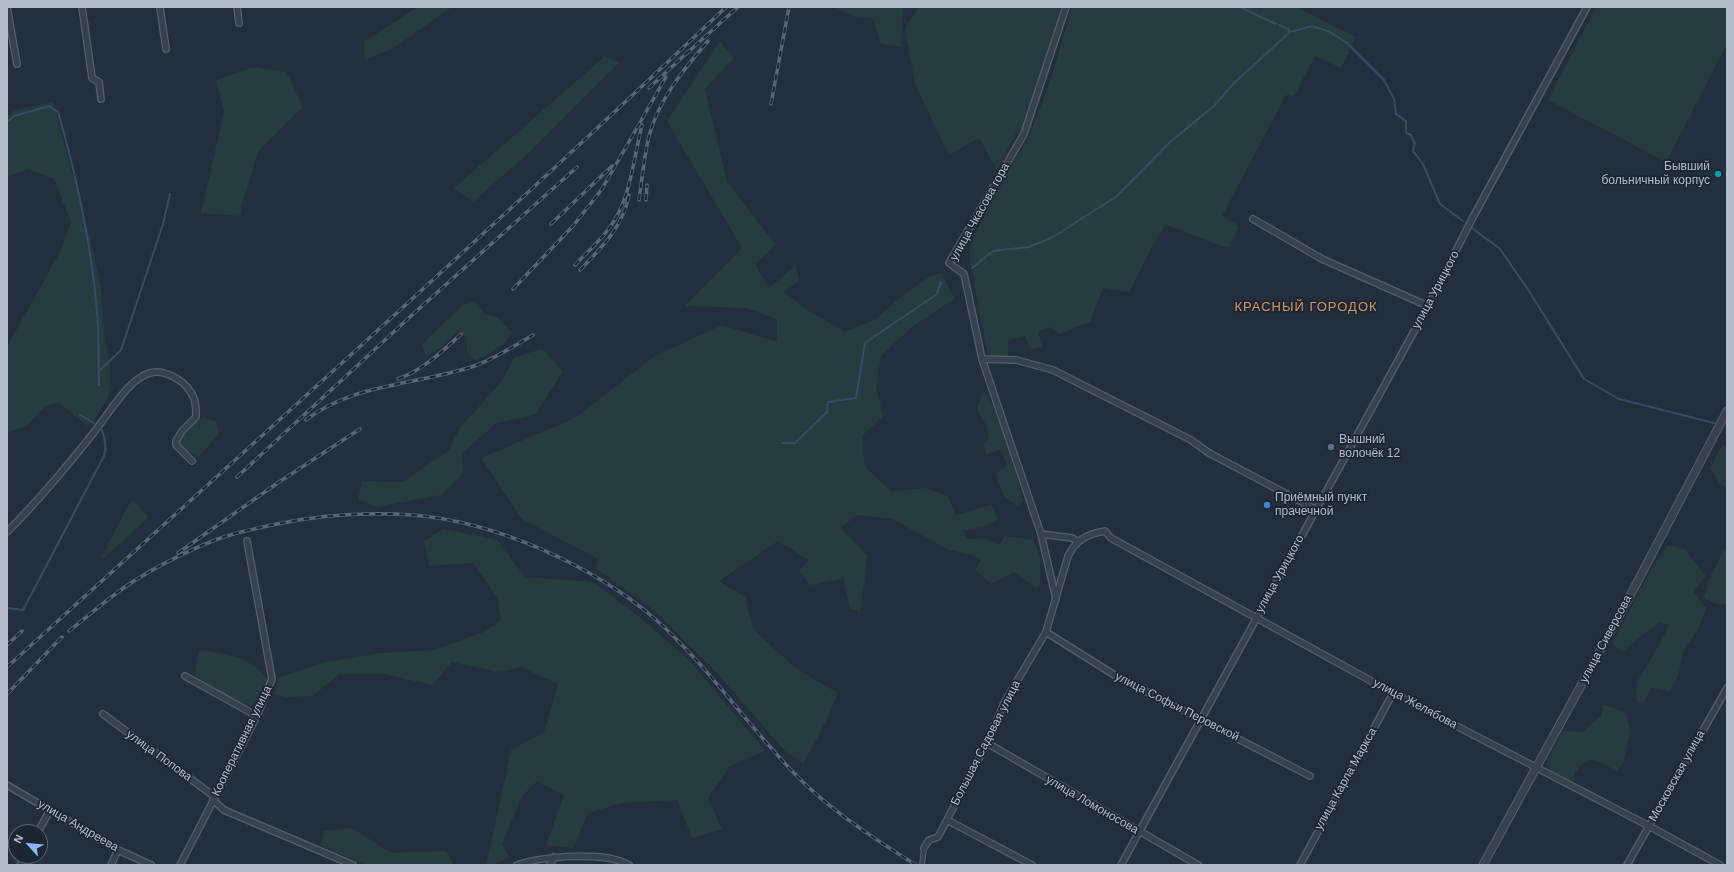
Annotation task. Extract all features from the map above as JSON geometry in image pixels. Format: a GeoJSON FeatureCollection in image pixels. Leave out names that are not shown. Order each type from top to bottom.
{"type":"FeatureCollection","features":[{"type":"Feature","properties":{"kind":"street"},"geometry":{"type":"LineString","coordinates":[[7,7],[17,64]]}},
{"type":"Feature","properties":{"kind":"street"},"geometry":{"type":"LineString","coordinates":[[82,7],[92,78],[99,82],[101,99]]}},
{"type":"Feature","properties":{"kind":"street"},"geometry":{"type":"LineString","coordinates":[[160,7],[166,49]]}},
{"type":"Feature","properties":{"kind":"street"},"geometry":{"type":"LineString","coordinates":[[237,7],[239,23]]}},
{"type":"Feature","properties":{"kind":"street","name":"улица Чкасова гора"},"geometry":{"type":"LineString","coordinates":[[1056,600],[1041,534],[982,359],[964,274],[949,263],[1024,134],[1066,7]]}},
{"type":"Feature","properties":{"kind":"street","name":"улица Урицкого"},"geometry":{"type":"LineString","coordinates":[[1121,865],[1202,719],[1315,509],[1428,306],[1472,219],[1586,7]]}},
{"type":"Feature","properties":{"kind":"street"},"geometry":{"type":"LineString","coordinates":[[1252,219],[1322,259],[1428,306]]}},
{"type":"Feature","properties":{"kind":"street"},"geometry":{"type":"LineString","coordinates":[[982,359],[1016,360],[1053,370],[1191,440],[1209,452],[1315,509]]}},
{"type":"Feature","properties":{"kind":"street"},"geometry":{"type":"LineString","coordinates":[[7,532],[44,494],[133,383],[150,373],[162,373],[177,379],[190,390],[196,402],[196,417],[182,431],[176,441],[176,445],[192,461]]}},
{"type":"Feature","properties":{"kind":"street","name":"улица Сиверсова"},"geometry":{"type":"LineString","coordinates":[[1483,865],[1656,548],[1727,411]]}},
{"type":"Feature","properties":{"kind":"street","name":"улица Желябова"},"geometry":{"type":"LineString","coordinates":[[1077,541],[1095,532],[1105,531],[1111,538],[1394,693],[1649,826],[1720,865]]}},
{"type":"Feature","properties":{"kind":"street"},"geometry":{"type":"LineString","coordinates":[[1041,534],[1072,538],[1077,541]]}},
{"type":"Feature","properties":{"kind":"street","name":"Кооперативная улица"},"geometry":{"type":"LineString","coordinates":[[180,865],[257,716],[272,679],[247,540]]}},
{"type":"Feature","properties":{"kind":"street","name":"Большая Садовая улица"},"geometry":{"type":"LineString","coordinates":[[922,865],[924,848],[929,840],[938,837],[987,743],[1004,703],[1046,632],[1068,556],[1077,541]]}},
{"type":"Feature","properties":{"kind":"street","name":"улица Софьи Перовской"},"geometry":{"type":"LineString","coordinates":[[1046,632],[1116,676],[1310,776]]}},
{"type":"Feature","properties":{"kind":"street"},"geometry":{"type":"LineString","coordinates":[[185,676],[257,716]]}},
{"type":"Feature","properties":{"kind":"street","name":"Московская улица"},"geometry":{"type":"LineString","coordinates":[[1626,865],[1727,688]]}},
{"type":"Feature","properties":{"kind":"street","name":"улица Карла Маркса"},"geometry":{"type":"LineString","coordinates":[[1300,865],[1394,693]]}},
{"type":"Feature","properties":{"kind":"street","name":"улица Попова"},"geometry":{"type":"LineString","coordinates":[[103,714],[214,798],[224,810],[353,865]]}},
{"type":"Feature","properties":{"kind":"street","name":"улица Ломоносова"},"geometry":{"type":"LineString","coordinates":[[987,743],[1139,833],[1198,865]]}},
{"type":"Feature","properties":{"kind":"street","name":"улица Андреева"},"geometry":{"type":"LineString","coordinates":[[7,785],[118,850],[151,865]]}},
{"type":"Feature","properties":{"kind":"street"},"geometry":{"type":"LineString","coordinates":[[42,824],[50,810]]}},
{"type":"Feature","properties":{"kind":"street"},"geometry":{"type":"LineString","coordinates":[[947,820],[1032,865]]}},
{"type":"Feature","properties":{"kind":"street"},"geometry":{"type":"LineString","coordinates":[[110,865],[118,850]]}},
{"type":"Feature","properties":{"kind":"street"},"geometry":{"type":"LineString","coordinates":[[550,865],[554,857]]}},
{"type":"Feature","properties":{"kind":"street"},"geometry":{"type":"LineString","coordinates":[[517,865],[532,860],[554,857],[594,857],[624,862],[629,865]]}},
{"type":"Feature","properties":{"kind":"green space"},"geometry":{"type":"Polygon","coordinates":[[[417,7],[452,7],[394,48],[365,60],[364,42],[417,7]]]}},
{"type":"Feature","properties":{"kind":"green space"},"geometry":{"type":"Polygon","coordinates":[[[834,7],[903,7],[901,47],[881,44],[873,18],[853,16],[834,7]]]}},
{"type":"Feature","properties":{"kind":"green space"},"geometry":{"type":"Polygon","coordinates":[[[919,7],[1063,7],[1044,71],[1027,118],[1020,133],[1016,133],[997,170],[979,138],[949,155],[915,84],[905,28],[919,7]]]}},
{"type":"Feature","properties":{"kind":"green space"},"geometry":{"type":"Polygon","coordinates":[[[1072,7],[1297,7],[1356,37],[1341,68],[1315,56],[1294,96],[1286,95],[1222,216],[1239,226],[1228,248],[1166,225],[1154,243],[1129,292],[1103,288],[1090,322],[1060,334],[1050,327],[1038,332],[1042,346],[1031,350],[1025,336],[1008,340],[1008,356],[991,356],[987,352],[969,254],[972,240],[1003,180],[1028,139],[1051,79],[1072,7]]]}},
{"type":"Feature","properties":{"kind":"green space"},"geometry":{"type":"Polygon","coordinates":[[[1596,7],[1727,7],[1727,44],[1666,162],[1548,100],[1596,7]]]}},
{"type":"Feature","properties":{"kind":"green space"},"geometry":{"type":"Polygon","coordinates":[[[720,41],[734,58],[705,88],[727,182],[776,245],[755,264],[769,288],[795,266],[800,280],[784,292],[810,312],[845,331],[875,320],[903,295],[931,276],[942,273],[954,299],[912,327],[881,356],[876,386],[883,416],[862,436],[865,467],[891,491],[927,488],[947,496],[956,515],[991,505],[998,519],[984,527],[963,530],[967,539],[984,538],[999,545],[1005,536],[1033,540],[1040,556],[1040,586],[1035,588],[1014,572],[991,584],[975,570],[981,560],[972,555],[949,550],[892,519],[857,515],[840,528],[867,555],[860,612],[850,609],[844,579],[810,585],[799,570],[809,560],[778,541],[719,581],[745,597],[753,629],[795,668],[838,693],[826,721],[803,764],[785,751],[716,672],[656,612],[596,568],[598,559],[522,519],[481,458],[573,419],[655,356],[722,325],[777,342],[777,319],[746,308],[685,306],[742,248],[667,121],[720,41]]]}},
{"type":"Feature","properties":{"kind":"green space"},"geometry":{"type":"Polygon","coordinates":[[[605,56],[619,63],[523,158],[473,202],[454,188],[605,56]]]}},
{"type":"Feature","properties":{"kind":"green space"},"geometry":{"type":"Polygon","coordinates":[[[252,67],[286,72],[303,107],[259,150],[242,203],[240,216],[201,213],[224,111],[216,81],[252,67]]]}},
{"type":"Feature","properties":{"kind":"green space"},"geometry":{"type":"Polygon","coordinates":[[[53,102],[93,250],[101,290],[105,341],[111,378],[108,398],[90,426],[59,403],[44,408],[26,425],[7,433],[7,347],[60,252],[71,222],[54,179],[27,169],[7,177],[7,117],[14,111],[53,102]]]}},
{"type":"Feature","properties":{"kind":"green space"},"geometry":{"type":"Polygon","coordinates":[[[474,302],[486,315],[497,317],[512,333],[504,343],[491,353],[474,361],[467,351],[467,338],[459,330],[441,347],[426,356],[422,344],[463,305],[474,302]]]}},
{"type":"Feature","properties":{"kind":"green space"},"geometry":{"type":"Polygon","coordinates":[[[542,349],[563,371],[535,415],[496,423],[462,454],[463,473],[441,495],[377,507],[358,500],[362,481],[403,482],[449,450],[460,428],[501,382],[515,357],[542,349]]]}},
{"type":"Feature","properties":{"kind":"green space"},"geometry":{"type":"Polygon","coordinates":[[[984,391],[997,415],[1012,459],[1023,501],[1018,507],[1003,495],[996,473],[1007,466],[1003,453],[999,450],[986,454],[983,443],[989,438],[986,425],[977,408],[984,391]]]}},
{"type":"Feature","properties":{"kind":"green space"},"geometry":{"type":"Polygon","coordinates":[[[203,417],[216,422],[219,433],[199,457],[184,449],[178,442],[190,428],[203,417]]]}},
{"type":"Feature","properties":{"kind":"green space"},"geometry":{"type":"Polygon","coordinates":[[[1722,445],[1727,446],[1727,487],[1721,485],[1710,468],[1722,445]]]}},
{"type":"Feature","properties":{"kind":"green space"},"geometry":{"type":"Polygon","coordinates":[[[132,499],[149,517],[103,559],[101,557],[132,499]]]}},
{"type":"Feature","properties":{"kind":"green space"},"geometry":{"type":"Polygon","coordinates":[[[443,529],[497,540],[525,577],[593,582],[642,619],[690,661],[765,751],[730,766],[708,798],[722,829],[692,838],[677,800],[622,803],[588,813],[573,848],[546,845],[564,795],[537,781],[522,796],[502,844],[510,858],[492,865],[486,865],[511,750],[544,732],[558,684],[521,667],[499,672],[452,662],[432,685],[384,674],[339,674],[313,696],[285,697],[275,694],[278,678],[321,663],[381,653],[433,650],[484,632],[501,620],[497,597],[473,563],[429,566],[424,541],[443,529]]]}},
{"type":"Feature","properties":{"kind":"green space"},"geometry":{"type":"Polygon","coordinates":[[[1668,545],[1684,549],[1706,576],[1693,591],[1706,608],[1699,628],[1683,651],[1678,676],[1670,691],[1652,688],[1642,704],[1636,699],[1637,682],[1661,642],[1669,625],[1659,622],[1622,652],[1612,643],[1656,561],[1668,545]]]}},
{"type":"Feature","properties":{"kind":"green space"},"geometry":{"type":"Polygon","coordinates":[[[1723,551],[1727,551],[1727,605],[1714,603],[1704,598],[1707,584],[1723,551]]]}},
{"type":"Feature","properties":{"kind":"green space"},"geometry":{"type":"Polygon","coordinates":[[[199,650],[228,655],[246,661],[261,672],[268,680],[257,705],[250,705],[234,699],[217,690],[195,675],[199,650]]]}},
{"type":"Feature","properties":{"kind":"green space"},"geometry":{"type":"Polygon","coordinates":[[[1603,704],[1625,712],[1630,729],[1623,764],[1616,771],[1591,759],[1581,765],[1574,774],[1576,777],[1573,782],[1553,773],[1546,764],[1563,731],[1582,732],[1601,716],[1603,704]]]}},
{"type":"Feature","properties":{"kind":"green space"},"geometry":{"type":"Polygon","coordinates":[[[352,828],[391,853],[446,851],[454,865],[367,865],[321,846],[324,831],[352,828]]]}},
{"type":"Feature","properties":{"kind":"waterway"},"geometry":{"type":"LineString","coordinates":[[1240,7],[1276,24]]}},
{"type":"Feature","properties":{"kind":"waterway"},"geometry":{"type":"LineString","coordinates":[[1279,25],[1288,29],[1290,32]]}},
{"type":"Feature","properties":{"kind":"waterway"},"geometry":{"type":"LineString","coordinates":[[972,268],[993,251],[1029,247],[1053,237],[1117,196],[1170,142],[1214,106],[1234,83],[1290,32],[1312,26],[1330,32],[1347,43],[1384,80],[1394,99],[1396,114],[1406,121],[1406,133],[1411,135],[1415,144],[1413,151],[1423,164],[1440,204],[1463,221]]}},
{"type":"Feature","properties":{"kind":"waterway"},"geometry":{"type":"LineString","coordinates":[[7,122],[14,116],[49,106],[58,112],[84,217],[96,297],[99,385]]}},
{"type":"Feature","properties":{"kind":"waterway"},"geometry":{"type":"LineString","coordinates":[[99,371],[121,350],[163,224],[170,194]]}},
{"type":"Feature","properties":{"kind":"waterway"},"geometry":{"type":"LineString","coordinates":[[1472,228],[1500,249],[1527,288],[1584,379],[1619,399],[1714,423]]}},
{"type":"Feature","properties":{"kind":"waterway"},"geometry":{"type":"LineString","coordinates":[[782,443],[795,443],[827,412],[828,402],[856,398],[865,343],[937,294],[941,282]]}},
{"type":"Feature","properties":{"kind":"waterway"},"geometry":{"type":"LineString","coordinates":[[80,415],[94,423]]}},
{"type":"Feature","properties":{"kind":"waterway"},"geometry":{"type":"LineString","coordinates":[[7,608],[23,610],[104,456],[105,443],[102,430]]}},
{"type":"Feature","properties":{"kind":"railway"},"geometry":{"type":"LineString","coordinates":[[7,667],[458,257],[726,7]]}},
{"type":"Feature","properties":{"kind":"railway"},"geometry":{"type":"LineString","coordinates":[[686,54],[738,7]]}},
{"type":"Feature","properties":{"kind":"railway"},"geometry":{"type":"LineString","coordinates":[[771,104],[789,7]]}},
{"type":"Feature","properties":{"kind":"railway"},"geometry":{"type":"LineString","coordinates":[[639,200],[646,152],[653,122],[673,85],[708,41]]}},
{"type":"Feature","properties":{"kind":"railway"},"geometry":{"type":"LineString","coordinates":[[649,88],[690,50]]}},
{"type":"Feature","properties":{"kind":"railway"},"geometry":{"type":"LineString","coordinates":[[513,289],[573,226],[602,189],[666,77]]}},
{"type":"Feature","properties":{"kind":"railway"},"geometry":{"type":"LineString","coordinates":[[575,265],[604,235],[618,214],[629,182],[642,125]]}},
{"type":"Feature","properties":{"kind":"railway"},"geometry":{"type":"LineString","coordinates":[[551,224],[612,166]]}},
{"type":"Feature","properties":{"kind":"railway"},"geometry":{"type":"LineString","coordinates":[[237,477],[412,315],[577,167]]}},
{"type":"Feature","properties":{"kind":"railway"},"geometry":{"type":"LineString","coordinates":[[646,200],[647,185]]}},
{"type":"Feature","properties":{"kind":"railway"},"geometry":{"type":"LineString","coordinates":[[580,270],[604,245],[617,227],[629,195]]}},
{"type":"Feature","properties":{"kind":"railway"},"geometry":{"type":"LineString","coordinates":[[398,379],[416,371],[440,353],[461,334]]}},
{"type":"Feature","properties":{"kind":"railway"},"geometry":{"type":"LineString","coordinates":[[306,420],[325,408],[365,392],[474,366],[496,356],[533,335]]}},
{"type":"Feature","properties":{"kind":"railway"},"geometry":{"type":"LineString","coordinates":[[178,553],[279,482],[360,429]]}},
{"type":"Feature","properties":{"kind":"railway"},"geometry":{"type":"LineString","coordinates":[[69,631],[118,592],[146,573],[195,549],[218,539],[240,532],[310,518],[361,514],[412,515],[443,519],[476,526],[508,536],[572,564],[602,580],[654,618],[675,637],[713,679],[767,744],[806,785],[845,818],[916,865]]}},
{"type":"Feature","properties":{"kind":"railway"},"geometry":{"type":"LineString","coordinates":[[7,645],[22,631]]}},
{"type":"Feature","properties":{"kind":"railway"},"geometry":{"type":"LineString","coordinates":[[7,694],[62,637]]}},
{"type":"Feature","properties":{"kind":"place","name":"Бывший больничный корпус"},"geometry":{"type":"Point","coordinates":[1718,174]}},
{"type":"Feature","properties":{"kind":"place","name":"Вышний волочёк 12"},"geometry":{"type":"Point","coordinates":[1331,447]}},
{"type":"Feature","properties":{"kind":"place","name":"Приёмный пункт прачечной"},"geometry":{"type":"Point","coordinates":[1267,505]}},
{"type":"Feature","properties":{"kind":"district","name":"КРАСНЫЙ ГОРОДОК"},"geometry":{"type":"Point","coordinates":[1306,307]}}]}
